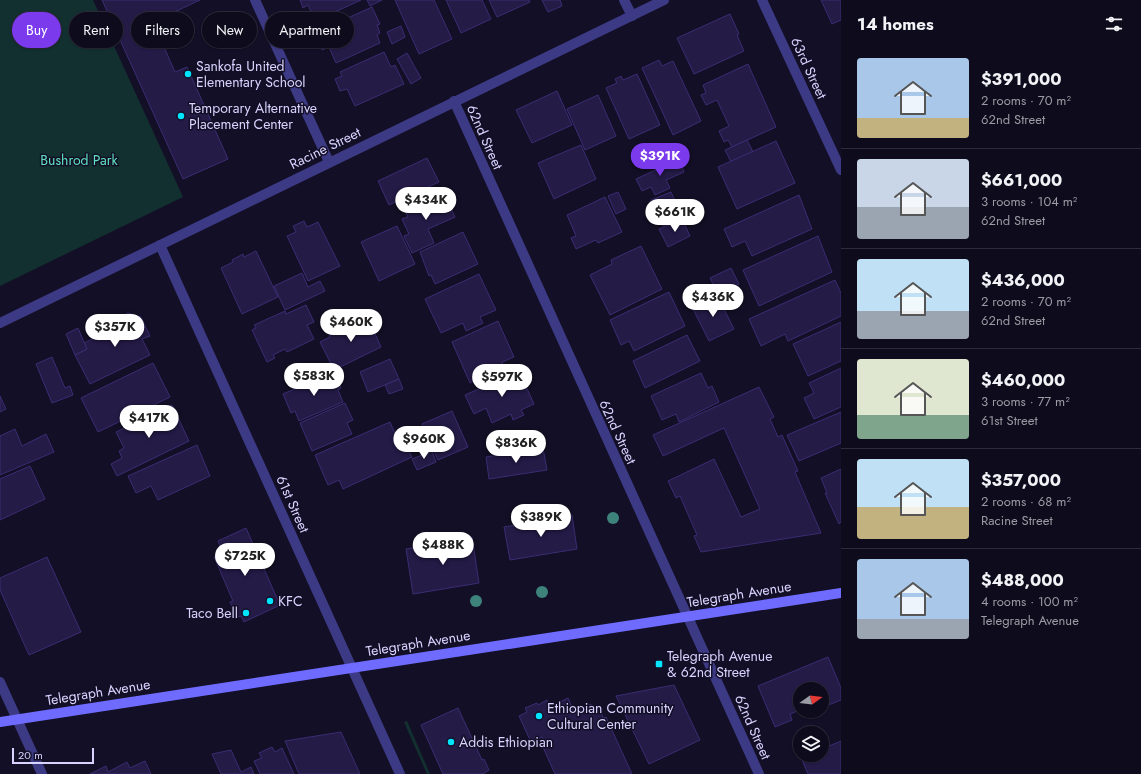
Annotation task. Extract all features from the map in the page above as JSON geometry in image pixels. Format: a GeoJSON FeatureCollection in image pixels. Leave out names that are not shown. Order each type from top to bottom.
{"type":"FeatureCollection","features":[{"type":"Feature","properties":{"kind":"main road","name":"Telegraph Avenue"},"geometry":{"type":"LineString","coordinates":[[0,722],[841,593]]}},
{"type":"Feature","properties":{"kind":"street"},"geometry":{"type":"LineString","coordinates":[[255,0],[329,162]]}},
{"type":"Feature","properties":{"kind":"street"},"geometry":{"type":"LineString","coordinates":[[624,0],[632,16]]}},
{"type":"Feature","properties":{"kind":"street","name":"Racine Street"},"geometry":{"type":"LineString","coordinates":[[0,323],[664,0]]}},
{"type":"Feature","properties":{"kind":"street","name":"63rd Street"},"geometry":{"type":"LineString","coordinates":[[762,0],[841,170]]}},
{"type":"Feature","properties":{"kind":"street","name":"62nd Street"},"geometry":{"type":"LineString","coordinates":[[454,102],[759,774]]}},
{"type":"Feature","properties":{"kind":"street","name":"61st Street"},"geometry":{"type":"LineString","coordinates":[[160,245],[400,774]]}},
{"type":"Feature","properties":{"kind":"street"},"geometry":{"type":"LineString","coordinates":[[0,682],[42,774]]}},
{"type":"Feature","properties":{"kind":"green space","name":"Bushrod Park"},"geometry":{"type":"Polygon","coordinates":[[[0,0],[93,0],[98,12],[69,12],[69,48],[115,48],[183,197],[0,286],[0,0]]]}},
{"type":"Feature","properties":{"kind":"green space"},"geometry":{"type":"Polygon","coordinates":[[[407,721],[430,774],[427,774],[404,722],[407,721]]]}},
{"type":"Feature","properties":{"kind":"building","name":"Temporary Alternative Placement Center"},"geometry":{"type":"Polygon","coordinates":[[[102,0],[200,0],[174,12],[131,12],[131,48],[164,48],[175,72],[187,67],[228,159],[183,179],[123,46],[123,12],[107,12],[102,0]]]}},
{"type":"Feature","properties":{"kind":"building"},"geometry":{"type":"Polygon","coordinates":[[[300,0],[361,0],[335,12],[311,12],[308,5],[303,8],[300,0]]]}},
{"type":"Feature","properties":{"kind":"building"},"geometry":{"type":"Polygon","coordinates":[[[367,0],[382,0],[370,6],[367,0]]]}},
{"type":"Feature","properties":{"kind":"building"},"geometry":{"type":"Polygon","coordinates":[[[395,0],[434,0],[452,39],[419,54],[395,0]]]}},
{"type":"Feature","properties":{"kind":"building"},"geometry":{"type":"Polygon","coordinates":[[[446,0],[482,0],[491,19],[461,33],[446,0]]]}},
{"type":"Feature","properties":{"kind":"building"},"geometry":{"type":"Polygon","coordinates":[[[489,0],[529,0],[530,2],[497,17],[489,0]]]}},
{"type":"Feature","properties":{"kind":"building"},"geometry":{"type":"Polygon","coordinates":[[[542,0],[560,0],[562,6],[548,12],[542,0]]]}},
{"type":"Feature","properties":{"kind":"building"},"geometry":{"type":"Polygon","coordinates":[[[821,0],[841,0],[841,20],[832,24],[821,0]]]}},
{"type":"Feature","properties":{"kind":"building"},"geometry":{"type":"Polygon","coordinates":[[[372,7],[380,24],[377,25],[380,33],[377,35],[380,43],[336,63],[329,48],[354,48],[354,15],[372,7]]]}},
{"type":"Feature","properties":{"kind":"building"},"geometry":{"type":"Polygon","coordinates":[[[730,14],[739,34],[737,35],[744,51],[694,74],[677,38],[730,14]]]}},
{"type":"Feature","properties":{"kind":"building"},"geometry":{"type":"Polygon","coordinates":[[[401,26],[405,37],[392,44],[387,32],[401,26]]]}},
{"type":"Feature","properties":{"kind":"building"},"geometry":{"type":"Polygon","coordinates":[[[384,52],[391,67],[395,65],[404,84],[355,106],[347,89],[340,91],[335,79],[342,76],[340,72],[384,52]]]}},
{"type":"Feature","properties":{"kind":"building"},"geometry":{"type":"Polygon","coordinates":[[[407,53],[421,78],[411,84],[397,59],[407,53]]]}},
{"type":"Feature","properties":{"kind":"building"},"geometry":{"type":"Polygon","coordinates":[[[659,60],[662,66],[673,61],[701,121],[673,135],[642,68],[659,60]]]}},
{"type":"Feature","properties":{"kind":"building"},"geometry":{"type":"Polygon","coordinates":[[[748,64],[776,127],[732,147],[728,140],[724,142],[719,131],[729,126],[717,100],[706,105],[701,95],[706,93],[703,85],[748,64]]]}},
{"type":"Feature","properties":{"kind":"building"},"geometry":{"type":"Polygon","coordinates":[[[637,74],[660,125],[629,139],[606,88],[617,83],[615,79],[621,76],[623,80],[637,74]]]}},
{"type":"Feature","properties":{"kind":"building"},"geometry":{"type":"Polygon","coordinates":[[[557,91],[572,125],[532,143],[516,110],[557,91]]]}},
{"type":"Feature","properties":{"kind":"building"},"geometry":{"type":"Polygon","coordinates":[[[598,95],[616,136],[585,150],[567,109],[598,95]]]}},
{"type":"Feature","properties":{"kind":"building"},"geometry":{"type":"Polygon","coordinates":[[[747,140],[753,152],[731,162],[725,150],[747,140]]]}},
{"type":"Feature","properties":{"kind":"building"},"geometry":{"type":"Polygon","coordinates":[[[776,141],[795,183],[737,209],[718,167],[776,141]]]}},
{"type":"Feature","properties":{"kind":"building"},"geometry":{"type":"Polygon","coordinates":[[[581,145],[596,179],[554,199],[538,163],[581,145]]]}},
{"type":"Feature","properties":{"kind":"building"},"geometry":{"type":"Polygon","coordinates":[[[427,158],[439,182],[419,191],[421,194],[411,198],[410,195],[389,205],[378,181],[427,158]]]}},
{"type":"Feature","properties":{"kind":"building"},"geometry":{"type":"Polygon","coordinates":[[[679,159],[684,172],[666,180],[670,188],[655,195],[651,187],[642,191],[636,179],[679,159]]]}},
{"type":"Feature","properties":{"kind":"building"},"geometry":{"type":"Polygon","coordinates":[[[443,192],[455,217],[428,229],[434,243],[412,253],[404,236],[409,234],[402,219],[408,217],[405,210],[443,192]]]}},
{"type":"Feature","properties":{"kind":"building"},"geometry":{"type":"Polygon","coordinates":[[[618,192],[626,209],[616,214],[608,196],[618,192]]]}},
{"type":"Feature","properties":{"kind":"building"},"geometry":{"type":"Polygon","coordinates":[[[671,192],[682,217],[663,226],[651,200],[671,192]]]}},
{"type":"Feature","properties":{"kind":"building"},"geometry":{"type":"Polygon","coordinates":[[[799,195],[812,229],[752,256],[745,241],[732,247],[724,229],[799,195]]]}},
{"type":"Feature","properties":{"kind":"building"},"geometry":{"type":"Polygon","coordinates":[[[605,197],[622,232],[598,243],[596,240],[576,249],[571,238],[576,236],[567,215],[605,197]]]}},
{"type":"Feature","properties":{"kind":"building"},"geometry":{"type":"Polygon","coordinates":[[[682,219],[690,236],[668,247],[659,229],[682,219]]]}},
{"type":"Feature","properties":{"kind":"building"},"geometry":{"type":"Polygon","coordinates":[[[304,221],[307,227],[318,222],[340,266],[308,281],[287,236],[296,232],[293,226],[304,221]]]}},
{"type":"Feature","properties":{"kind":"building"},"geometry":{"type":"Polygon","coordinates":[[[397,226],[415,264],[379,281],[361,242],[397,226]]]}},
{"type":"Feature","properties":{"kind":"building"},"geometry":{"type":"Polygon","coordinates":[[[463,232],[478,264],[435,284],[431,275],[429,276],[420,252],[463,232]]]}},
{"type":"Feature","properties":{"kind":"building"},"geometry":{"type":"Polygon","coordinates":[[[818,236],[832,272],[759,306],[743,270],[818,236]]]}},
{"type":"Feature","properties":{"kind":"building"},"geometry":{"type":"Polygon","coordinates":[[[641,246],[662,289],[610,315],[590,275],[612,264],[611,260],[641,246]]]}},
{"type":"Feature","properties":{"kind":"building"},"geometry":{"type":"Polygon","coordinates":[[[256,251],[278,297],[242,314],[221,268],[233,262],[232,260],[243,254],[244,257],[256,251]]]}},
{"type":"Feature","properties":{"kind":"building"},"geometry":{"type":"Polygon","coordinates":[[[731,268],[739,284],[718,294],[710,278],[731,268]]]}},
{"type":"Feature","properties":{"kind":"building"},"geometry":{"type":"Polygon","coordinates":[[[302,273],[308,287],[320,281],[325,291],[285,310],[274,286],[302,273]]]}},
{"type":"Feature","properties":{"kind":"building"},"geometry":{"type":"Polygon","coordinates":[[[479,274],[496,310],[480,317],[483,323],[466,331],[463,323],[441,333],[425,299],[479,274]]]}},
{"type":"Feature","properties":{"kind":"building"},"geometry":{"type":"Polygon","coordinates":[[[835,280],[841,293],[841,316],[788,341],[785,334],[761,346],[749,319],[835,280]]]}},
{"type":"Feature","properties":{"kind":"building"},"geometry":{"type":"Polygon","coordinates":[[[669,292],[685,326],[634,351],[629,341],[621,345],[610,320],[669,292]]]}},
{"type":"Feature","properties":{"kind":"building"},"geometry":{"type":"Polygon","coordinates":[[[717,295],[734,329],[709,341],[692,307],[717,295]]]}},
{"type":"Feature","properties":{"kind":"building"},"geometry":{"type":"Polygon","coordinates":[[[306,305],[314,322],[307,325],[314,339],[287,352],[285,349],[273,355],[275,358],[267,362],[252,330],[256,328],[254,325],[285,311],[286,314],[306,305]]]}},
{"type":"Feature","properties":{"kind":"building"},"geometry":{"type":"Polygon","coordinates":[[[128,313],[141,317],[150,336],[142,339],[150,355],[90,384],[75,355],[87,349],[84,343],[105,333],[102,327],[128,313]]]}},
{"type":"Feature","properties":{"kind":"building"},"geometry":{"type":"Polygon","coordinates":[[[367,316],[381,347],[334,370],[320,342],[330,337],[329,335],[367,316]]]}},
{"type":"Feature","properties":{"kind":"building"},"geometry":{"type":"Polygon","coordinates":[[[498,321],[514,357],[502,362],[504,367],[470,383],[452,342],[498,321]]]}},
{"type":"Feature","properties":{"kind":"building"},"geometry":{"type":"Polygon","coordinates":[[[841,322],[841,361],[808,376],[793,344],[841,322]]]}},
{"type":"Feature","properties":{"kind":"building"},"geometry":{"type":"Polygon","coordinates":[[[78,328],[87,349],[75,355],[66,334],[78,328]]]}},
{"type":"Feature","properties":{"kind":"building"},"geometry":{"type":"Polygon","coordinates":[[[687,335],[700,361],[645,388],[633,361],[687,335]]]}},
{"type":"Feature","properties":{"kind":"building"},"geometry":{"type":"Polygon","coordinates":[[[52,357],[65,388],[70,386],[73,395],[52,403],[36,364],[52,357]]]}},
{"type":"Feature","properties":{"kind":"building"},"geometry":{"type":"Polygon","coordinates":[[[390,359],[399,379],[368,392],[360,372],[390,359]]]}},
{"type":"Feature","properties":{"kind":"building"},"geometry":{"type":"Polygon","coordinates":[[[153,363],[170,397],[98,432],[81,398],[153,363]]]}},
{"type":"Feature","properties":{"kind":"building"},"geometry":{"type":"Polygon","coordinates":[[[841,368],[841,407],[814,419],[804,398],[814,393],[809,383],[841,368]]]}},
{"type":"Feature","properties":{"kind":"building"},"geometry":{"type":"Polygon","coordinates":[[[519,371],[534,404],[521,410],[524,415],[513,420],[511,414],[492,423],[486,408],[474,414],[465,395],[519,371]]]}},
{"type":"Feature","properties":{"kind":"building"},"geometry":{"type":"Polygon","coordinates":[[[335,372],[341,388],[338,390],[343,402],[299,421],[295,411],[291,413],[283,394],[335,372]]]}},
{"type":"Feature","properties":{"kind":"building"},"geometry":{"type":"Polygon","coordinates":[[[701,373],[708,388],[712,386],[719,402],[679,422],[676,414],[662,420],[651,396],[701,373]]]}},
{"type":"Feature","properties":{"kind":"building"},"geometry":{"type":"Polygon","coordinates":[[[399,379],[403,389],[389,394],[385,385],[399,379]]]}},
{"type":"Feature","properties":{"kind":"building"},"geometry":{"type":"Polygon","coordinates":[[[759,387],[774,417],[770,419],[778,437],[782,435],[798,471],[795,472],[821,533],[701,552],[694,536],[697,535],[680,496],[676,498],[668,481],[714,459],[741,517],[760,509],[724,428],[663,456],[653,435],[759,387]]]}},
{"type":"Feature","properties":{"kind":"building"},"geometry":{"type":"Polygon","coordinates":[[[0,396],[6,409],[0,412],[0,396]]]}},
{"type":"Feature","properties":{"kind":"building"},"geometry":{"type":"Polygon","coordinates":[[[345,403],[353,420],[347,423],[352,434],[312,451],[300,423],[345,403]]]}},
{"type":"Feature","properties":{"kind":"building"},"geometry":{"type":"Polygon","coordinates":[[[172,405],[189,441],[117,476],[111,464],[122,458],[119,451],[124,448],[116,432],[172,405]]]}},
{"type":"Feature","properties":{"kind":"building"},"geometry":{"type":"Polygon","coordinates":[[[452,411],[468,447],[438,460],[422,424],[452,411]]]}},
{"type":"Feature","properties":{"kind":"building"},"geometry":{"type":"Polygon","coordinates":[[[841,412],[841,443],[799,461],[787,435],[841,412]]]}},
{"type":"Feature","properties":{"kind":"building"},"geometry":{"type":"Polygon","coordinates":[[[390,422],[401,447],[406,445],[412,457],[343,489],[339,480],[328,485],[315,455],[390,422]]]}},
{"type":"Feature","properties":{"kind":"building"},"geometry":{"type":"Polygon","coordinates":[[[15,429],[22,446],[46,434],[54,452],[0,475],[0,436],[15,429]]]}},
{"type":"Feature","properties":{"kind":"building"},"geometry":{"type":"Polygon","coordinates":[[[197,445],[210,476],[158,500],[151,486],[136,493],[128,476],[197,445]]]}},
{"type":"Feature","properties":{"kind":"building"},"geometry":{"type":"Polygon","coordinates":[[[543,448],[547,470],[489,479],[486,457],[543,448]]]}},
{"type":"Feature","properties":{"kind":"building"},"geometry":{"type":"Polygon","coordinates":[[[432,451],[436,462],[417,470],[412,459],[432,451]]]}},
{"type":"Feature","properties":{"kind":"building"},"geometry":{"type":"Polygon","coordinates":[[[30,466],[45,499],[0,520],[0,479],[30,466]]]}},
{"type":"Feature","properties":{"kind":"building"},"geometry":{"type":"Polygon","coordinates":[[[841,469],[841,522],[839,524],[825,493],[827,493],[821,478],[841,469]]]}},
{"type":"Feature","properties":{"kind":"building"},"geometry":{"type":"Polygon","coordinates":[[[572,515],[577,549],[510,560],[504,527],[572,515]]]}},
{"type":"Feature","properties":{"kind":"building"},"geometry":{"type":"Polygon","coordinates":[[[246,528],[280,605],[244,622],[241,616],[237,617],[230,602],[233,601],[214,557],[223,553],[218,541],[246,528]]]}},
{"type":"Feature","properties":{"kind":"building"},"geometry":{"type":"Polygon","coordinates":[[[472,537],[479,583],[413,594],[406,549],[472,537]]]}},
{"type":"Feature","properties":{"kind":"building"},"geometry":{"type":"Polygon","coordinates":[[[47,557],[81,632],[29,655],[0,590],[0,578],[47,557]]]}},
{"type":"Feature","properties":{"kind":"building"},"geometry":{"type":"Polygon","coordinates":[[[828,657],[841,688],[841,700],[829,705],[829,682],[793,682],[793,713],[790,714],[792,720],[775,727],[758,686],[828,657]]]}},
{"type":"Feature","properties":{"kind":"building"},"geometry":{"type":"Polygon","coordinates":[[[674,685],[700,740],[649,764],[616,696],[674,685]]]}},
{"type":"Feature","properties":{"kind":"building"},"geometry":{"type":"Polygon","coordinates":[[[568,698],[574,712],[591,704],[595,714],[601,711],[603,718],[606,717],[632,774],[555,774],[542,745],[545,743],[542,737],[531,742],[519,716],[527,712],[525,708],[537,703],[538,705],[547,700],[550,707],[568,698]]]}},
{"type":"Feature","properties":{"kind":"building","name":"Addis Ethiopian"},"geometry":{"type":"Polygon","coordinates":[[[458,708],[482,760],[484,759],[489,770],[483,774],[443,774],[421,725],[458,708]]]}},
{"type":"Feature","properties":{"kind":"building"},"geometry":{"type":"Polygon","coordinates":[[[341,732],[360,774],[299,774],[285,741],[341,732]]]}},
{"type":"Feature","properties":{"kind":"building"},"geometry":{"type":"Polygon","coordinates":[[[841,741],[841,774],[808,774],[803,762],[829,762],[829,746],[841,741]]]}},
{"type":"Feature","properties":{"kind":"building"},"geometry":{"type":"Polygon","coordinates":[[[272,747],[275,752],[282,748],[294,774],[260,774],[254,761],[262,758],[259,753],[272,747]]]}},
{"type":"Feature","properties":{"kind":"building"},"geometry":{"type":"Polygon","coordinates":[[[231,750],[241,772],[251,767],[254,774],[221,774],[212,754],[231,750]]]}},
{"type":"Feature","properties":{"kind":"building"},"geometry":{"type":"Polygon","coordinates":[[[145,761],[151,774],[90,774],[106,766],[108,772],[127,762],[130,768],[145,761]]]}},
{"type":"Feature","properties":{"kind":"place","name":"Sankofa United Elementary School"},"geometry":{"type":"Point","coordinates":[188,74]}},
{"type":"Feature","properties":{"kind":"place","name":"Temporary Alternative Placement Center"},"geometry":{"type":"Point","coordinates":[181,116]}},
{"type":"Feature","properties":{"kind":"place","name":"KFC"},"geometry":{"type":"Point","coordinates":[270,601]}},
{"type":"Feature","properties":{"kind":"place","name":"Taco Bell"},"geometry":{"type":"Point","coordinates":[246,613]}},
{"type":"Feature","properties":{"kind":"place","name":"Telegraph Avenue & 62nd Street"},"geometry":{"type":"Point","coordinates":[659,664]}},
{"type":"Feature","properties":{"kind":"place","name":"Ethiopian Community Cultural Center"},"geometry":{"type":"Point","coordinates":[539,716]}},
{"type":"Feature","properties":{"kind":"place","name":"Addis Ethiopian"},"geometry":{"type":"Point","coordinates":[451,742]}}]}
